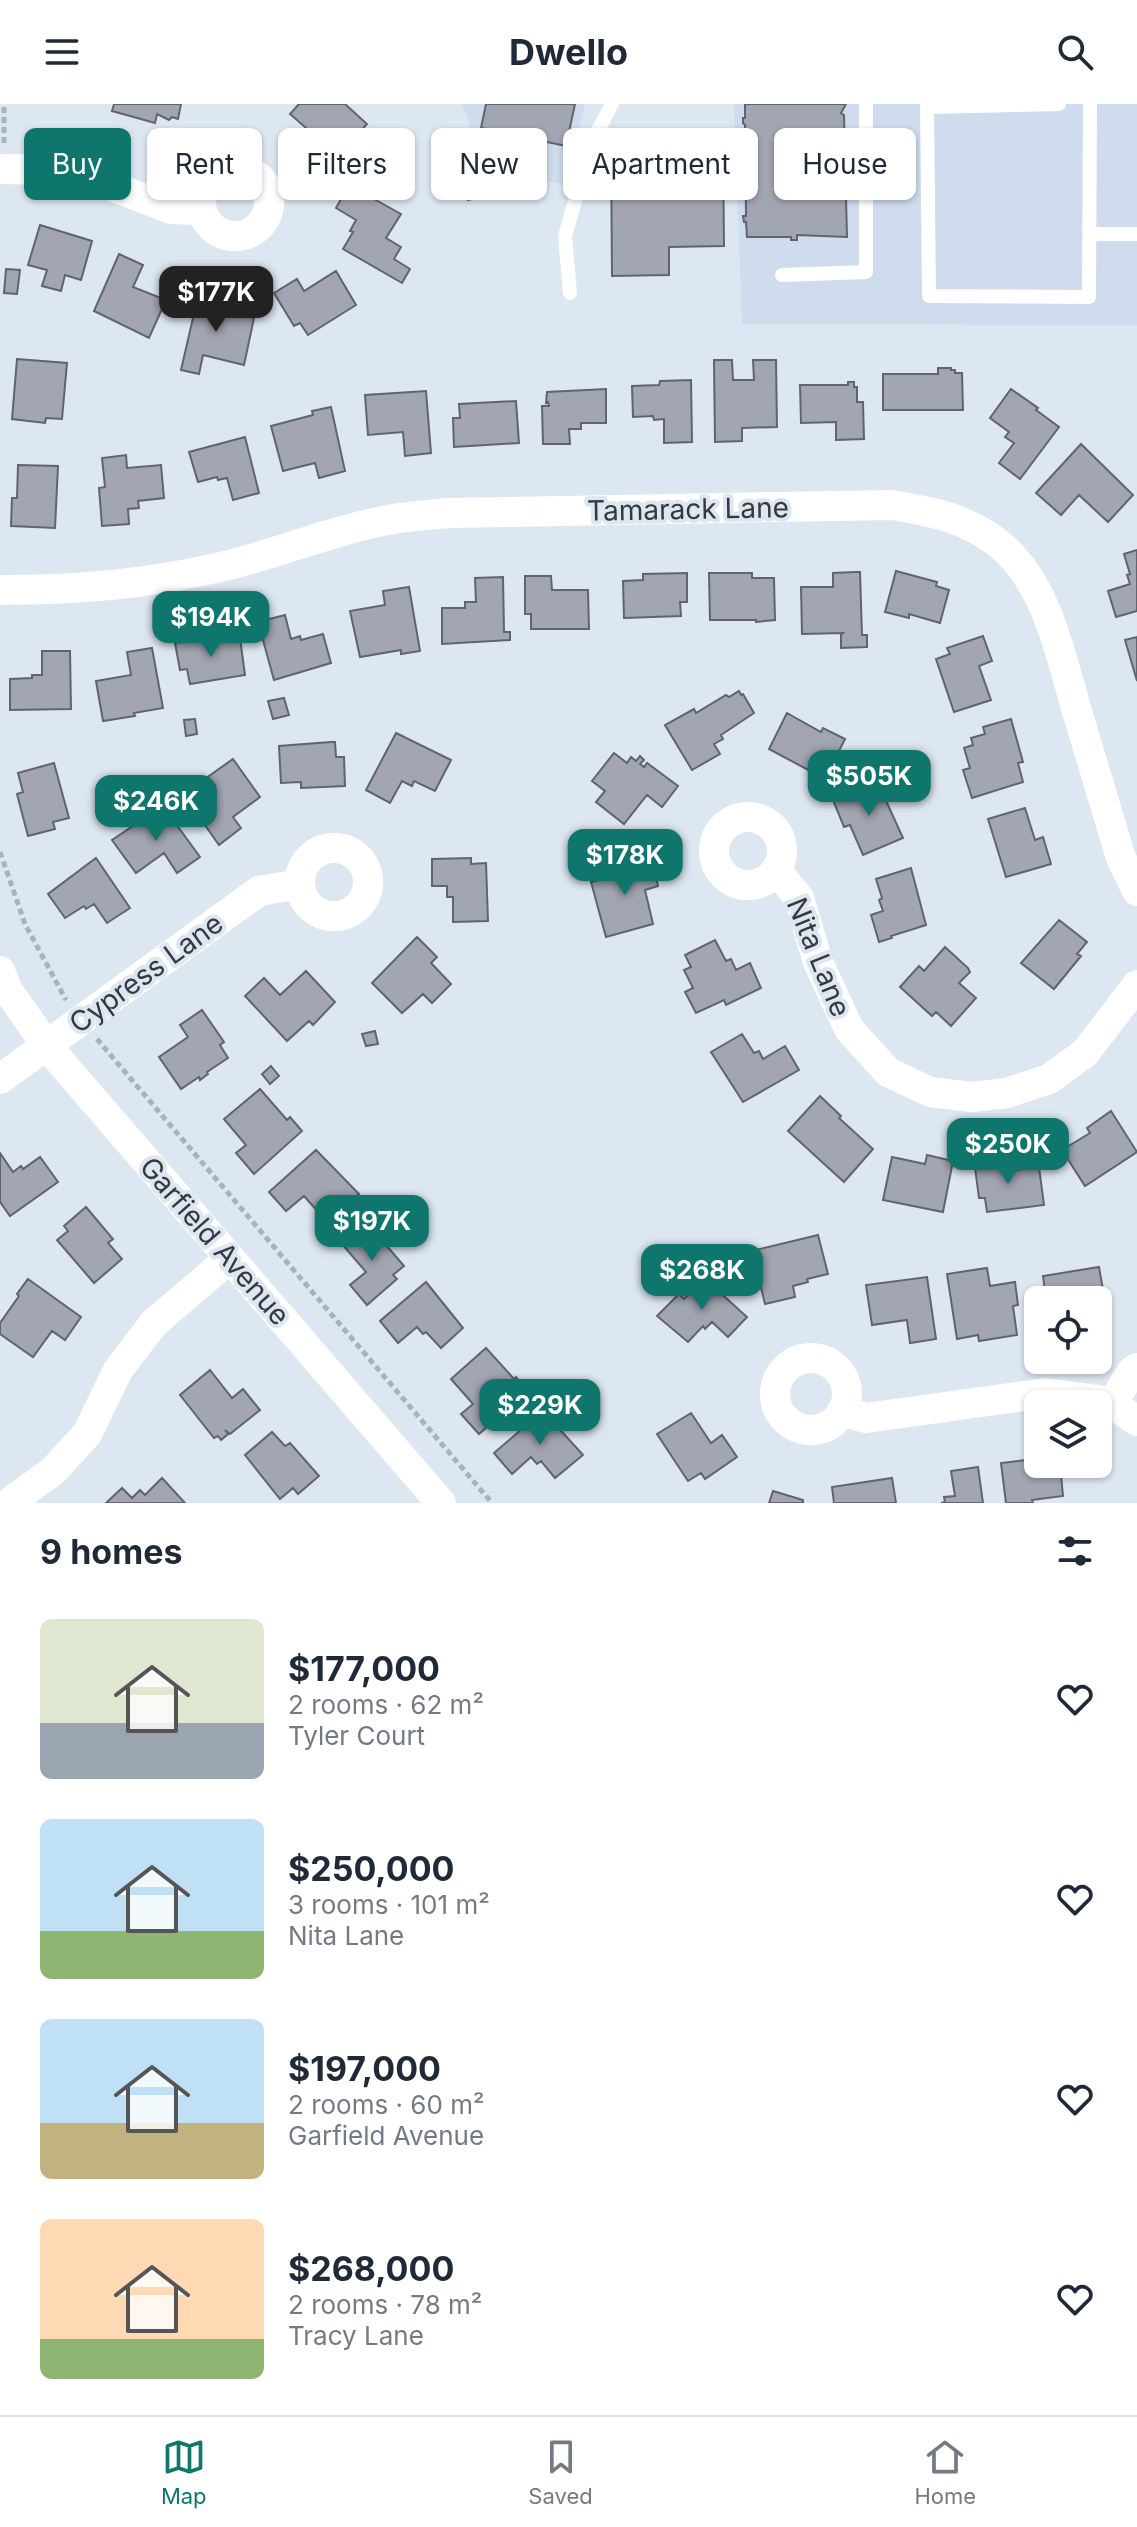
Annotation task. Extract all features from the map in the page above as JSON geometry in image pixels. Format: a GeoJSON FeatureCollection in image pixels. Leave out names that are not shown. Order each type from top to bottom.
{"type":"FeatureCollection","features":[{"type":"Feature","properties":{"kind":"street"},"geometry":{"type":"LineString","coordinates":[[0,169],[55,170],[86,176],[171,209],[201,210]]}},
{"type":"Feature","properties":{"kind":"street","name":"Tamarack Lane"},"geometry":{"type":"LineString","coordinates":[[0,590],[70,590],[145,582],[231,564],[394,519],[448,513],[891,505],[936,512],[967,524],[999,544],[1027,575],[1048,616],[1121,858],[1137,891]]}},
{"type":"Feature","properties":{"kind":"street","name":"Nita Lane"},"geometry":{"type":"LineString","coordinates":[[776,870],[799,898],[818,962],[849,1029],[888,1072],[930,1092],[984,1096],[1007,1093],[1049,1079],[1085,1053],[1137,985]]}},
{"type":"Feature","properties":{"kind":"street","name":"Cypress Lane"},"geometry":{"type":"LineString","coordinates":[[0,1079],[259,891],[300,884]]}},
{"type":"Feature","properties":{"kind":"street","name":"Garfield Avenue"},"geometry":{"type":"LineString","coordinates":[[0,971],[7,989],[46,1045],[441,1503]]}},
{"type":"Feature","properties":{"kind":"street"},"geometry":{"type":"LineString","coordinates":[[9,1503],[53,1471],[87,1434],[118,1370],[154,1323],[230,1258]]}},
{"type":"Feature","properties":{"kind":"street"},"geometry":{"type":"LineString","coordinates":[[1137,1368],[1112,1404],[1137,1421]]}},
{"type":"Feature","properties":{"kind":"street"},"geometry":{"type":"LineString","coordinates":[[842,1411],[866,1418],[1024,1396]]}},
{"type":"Feature","properties":{"kind":"lane"},"geometry":{"type":"LineString","coordinates":[[570,293],[565,236],[592,142],[612,104]]}},
{"type":"Feature","properties":{"kind":"lane"},"geometry":{"type":"LineString","coordinates":[[782,275],[866,272],[866,104]]}},
{"type":"Feature","properties":{"kind":"lane"},"geometry":{"type":"LineString","coordinates":[[1059,104],[927,107],[929,296],[1089,297],[1090,104]]}},
{"type":"Feature","properties":{"kind":"lane"},"geometry":{"type":"LineString","coordinates":[[1090,234],[1137,234]]}},
{"type":"Feature","properties":{"kind":"path"},"geometry":{"type":"LineString","coordinates":[[0,852],[25,924],[68,1004],[492,1503]]}},
{"type":"Feature","properties":{"kind":"shaded area"},"geometry":{"type":"Polygon","coordinates":[[[462,104],[585,104],[579,128],[563,128],[563,185],[547,181],[547,128],[471,128],[462,104]]]}},
{"type":"Feature","properties":{"kind":"shaded area"},"geometry":{"type":"Polygon","coordinates":[[[734,104],[1137,104],[1137,325],[742,324],[737,200],[758,200],[758,128],[735,128],[734,104]]]}},
{"type":"Feature","properties":{"kind":"building"},"geometry":{"type":"Polygon","coordinates":[[[114,104],[181,104],[178,119],[172,117],[169,120],[157,114],[155,123],[112,111],[114,104]]]}},
{"type":"Feature","properties":{"kind":"building"},"geometry":{"type":"Polygon","coordinates":[[[299,104],[345,104],[367,124],[363,128],[306,128],[290,114],[299,104]]]}},
{"type":"Feature","properties":{"kind":"building"},"geometry":{"type":"Polygon","coordinates":[[[486,104],[575,104],[570,128],[563,128],[563,145],[547,142],[547,128],[481,128],[486,104]]]}},
{"type":"Feature","properties":{"kind":"building"},"geometry":{"type":"Polygon","coordinates":[[[745,104],[846,104],[841,113],[844,115],[844,128],[774,128],[774,200],[846,200],[847,237],[797,235],[797,240],[791,240],[791,237],[747,237],[743,216],[746,216],[746,200],[758,200],[758,128],[745,128],[745,104]]]}},
{"type":"Feature","properties":{"kind":"building"},"geometry":{"type":"Polygon","coordinates":[[[341,200],[376,200],[401,214],[386,238],[401,247],[394,259],[410,269],[402,283],[343,249],[356,220],[336,208],[341,200]]]}},
{"type":"Feature","properties":{"kind":"building"},"geometry":{"type":"Polygon","coordinates":[[[611,200],[724,200],[724,246],[669,247],[669,275],[612,276],[611,200]]]}},
{"type":"Feature","properties":{"kind":"building"},"geometry":{"type":"Polygon","coordinates":[[[40,225],[92,241],[81,280],[65,275],[61,291],[42,286],[47,270],[28,265],[40,225]]]}},
{"type":"Feature","properties":{"kind":"building"},"geometry":{"type":"Polygon","coordinates":[[[119,254],[143,265],[133,287],[166,300],[149,338],[94,311],[119,254]]]}},
{"type":"Feature","properties":{"kind":"building"},"geometry":{"type":"Polygon","coordinates":[[[6,269],[20,270],[17,294],[4,293],[6,269]]]}},
{"type":"Feature","properties":{"kind":"building"},"geometry":{"type":"Polygon","coordinates":[[[336,271],[356,305],[308,335],[300,323],[294,326],[274,293],[297,279],[304,291],[336,271]]]}},
{"type":"Feature","properties":{"kind":"building"},"geometry":{"type":"Polygon","coordinates":[[[199,292],[226,298],[223,311],[254,318],[244,365],[203,355],[199,374],[181,370],[199,292]]]}},
{"type":"Feature","properties":{"kind":"building"},"geometry":{"type":"Polygon","coordinates":[[[17,359],[67,363],[62,419],[46,418],[45,423],[12,419],[17,359]]]}},
{"type":"Feature","properties":{"kind":"building"},"geometry":{"type":"Polygon","coordinates":[[[714,360],[732,360],[733,380],[754,380],[753,360],[776,360],[777,427],[742,428],[742,441],[715,442],[714,360]]]}},
{"type":"Feature","properties":{"kind":"building"},"geometry":{"type":"Polygon","coordinates":[[[938,368],[951,368],[955,373],[962,373],[963,410],[883,410],[883,374],[938,374],[938,368]]]}},
{"type":"Feature","properties":{"kind":"building"},"geometry":{"type":"Polygon","coordinates":[[[691,380],[692,442],[664,443],[664,419],[633,417],[632,386],[691,380]]]}},
{"type":"Feature","properties":{"kind":"building"},"geometry":{"type":"Polygon","coordinates":[[[848,382],[854,382],[854,387],[857,387],[857,402],[863,402],[864,439],[836,440],[836,422],[801,423],[800,385],[848,385],[848,382]]]}},
{"type":"Feature","properties":{"kind":"building"},"geometry":{"type":"Polygon","coordinates":[[[606,389],[606,423],[581,423],[581,429],[569,429],[570,444],[543,444],[542,406],[549,406],[546,403],[547,392],[606,389]]]}},
{"type":"Feature","properties":{"kind":"building"},"geometry":{"type":"Polygon","coordinates":[[[1011,389],[1059,427],[1020,479],[999,463],[1014,443],[1005,437],[1009,432],[990,418],[1011,389]]]}},
{"type":"Feature","properties":{"kind":"building"},"geometry":{"type":"Polygon","coordinates":[[[426,391],[431,453],[405,456],[403,432],[368,435],[365,395],[426,391]]]}},
{"type":"Feature","properties":{"kind":"building"},"geometry":{"type":"Polygon","coordinates":[[[516,401],[519,443],[454,447],[453,418],[460,418],[459,404],[516,401]]]}},
{"type":"Feature","properties":{"kind":"building"},"geometry":{"type":"Polygon","coordinates":[[[331,407],[345,471],[319,478],[315,463],[283,471],[271,426],[331,407]]]}},
{"type":"Feature","properties":{"kind":"building"},"geometry":{"type":"Polygon","coordinates":[[[245,437],[259,493],[233,500],[227,478],[198,482],[189,452],[245,437]]]}},
{"type":"Feature","properties":{"kind":"building"},"geometry":{"type":"Polygon","coordinates":[[[1081,444],[1133,495],[1108,522],[1079,495],[1061,515],[1036,493],[1081,444]]]}},
{"type":"Feature","properties":{"kind":"building"},"geometry":{"type":"Polygon","coordinates":[[[126,455],[127,468],[161,465],[164,498],[138,501],[139,508],[128,509],[129,524],[102,526],[99,488],[105,487],[102,458],[126,455]]]}},
{"type":"Feature","properties":{"kind":"building"},"geometry":{"type":"Polygon","coordinates":[[[18,465],[58,466],[55,528],[11,526],[12,498],[17,498],[18,465]]]}},
{"type":"Feature","properties":{"kind":"building"},"geometry":{"type":"Polygon","coordinates":[[[1137,550],[1137,611],[1116,617],[1108,591],[1130,584],[1124,554],[1137,550]]]}},
{"type":"Feature","properties":{"kind":"building"},"geometry":{"type":"Polygon","coordinates":[[[896,571],[937,582],[936,586],[949,590],[940,623],[909,614],[909,618],[885,612],[896,571]]]}},
{"type":"Feature","properties":{"kind":"building"},"geometry":{"type":"Polygon","coordinates":[[[860,572],[862,635],[867,635],[867,647],[841,648],[843,633],[802,634],[801,587],[833,587],[833,573],[860,572]]]}},
{"type":"Feature","properties":{"kind":"building"},"geometry":{"type":"Polygon","coordinates":[[[687,573],[687,602],[680,602],[681,616],[624,618],[623,581],[643,580],[643,574],[687,573]]]}},
{"type":"Feature","properties":{"kind":"building"},"geometry":{"type":"Polygon","coordinates":[[[709,573],[752,573],[752,578],[774,578],[775,620],[710,620],[709,573]]]}},
{"type":"Feature","properties":{"kind":"building"},"geometry":{"type":"Polygon","coordinates":[[[525,576],[551,576],[552,590],[588,590],[589,629],[531,629],[531,614],[525,614],[525,576]]]}},
{"type":"Feature","properties":{"kind":"building"},"geometry":{"type":"Polygon","coordinates":[[[503,577],[504,632],[510,632],[510,640],[442,644],[442,608],[465,608],[465,602],[476,602],[475,578],[503,577]]]}},
{"type":"Feature","properties":{"kind":"building"},"geometry":{"type":"Polygon","coordinates":[[[409,587],[420,651],[401,654],[401,650],[360,657],[350,611],[385,605],[383,591],[409,587]]]}},
{"type":"Feature","properties":{"kind":"building"},"geometry":{"type":"Polygon","coordinates":[[[285,615],[291,639],[300,636],[301,640],[323,634],[331,663],[274,680],[258,622],[285,615]]]}},
{"type":"Feature","properties":{"kind":"building"},"geometry":{"type":"Polygon","coordinates":[[[983,636],[992,661],[979,666],[991,700],[954,712],[936,659],[950,654],[947,648],[983,636]]]}},
{"type":"Feature","properties":{"kind":"building"},"geometry":{"type":"Polygon","coordinates":[[[216,637],[217,641],[240,638],[245,675],[190,684],[187,669],[180,670],[175,643],[216,637]]]}},
{"type":"Feature","properties":{"kind":"building"},"geometry":{"type":"Polygon","coordinates":[[[1137,637],[1137,681],[1125,640],[1137,637]]]}},
{"type":"Feature","properties":{"kind":"building"},"geometry":{"type":"Polygon","coordinates":[[[152,648],[163,708],[103,721],[96,681],[131,675],[127,652],[152,648]]]}},
{"type":"Feature","properties":{"kind":"building"},"geometry":{"type":"Polygon","coordinates":[[[42,651],[70,651],[71,709],[10,710],[10,679],[42,675],[42,651]]]}},
{"type":"Feature","properties":{"kind":"building"},"geometry":{"type":"Polygon","coordinates":[[[739,691],[754,713],[721,735],[723,739],[714,744],[720,754],[692,770],[665,725],[694,709],[696,713],[739,691]]]}},
{"type":"Feature","properties":{"kind":"building"},"geometry":{"type":"Polygon","coordinates":[[[284,698],[289,715],[273,719],[268,701],[284,698]]]}},
{"type":"Feature","properties":{"kind":"building"},"geometry":{"type":"Polygon","coordinates":[[[787,713],[821,732],[823,728],[845,739],[825,779],[769,749],[787,713]]]}},
{"type":"Feature","properties":{"kind":"building"},"geometry":{"type":"Polygon","coordinates":[[[195,719],[197,734],[186,736],[184,720],[195,719]]]}},
{"type":"Feature","properties":{"kind":"building"},"geometry":{"type":"Polygon","coordinates":[[[1011,719],[1023,762],[1018,763],[1023,782],[972,798],[963,770],[970,768],[964,748],[973,745],[971,738],[985,734],[983,727],[1011,719]]]}},
{"type":"Feature","properties":{"kind":"building"},"geometry":{"type":"Polygon","coordinates":[[[396,733],[451,760],[435,791],[414,781],[412,786],[402,781],[390,803],[366,790],[396,733]]]}},
{"type":"Feature","properties":{"kind":"building"},"geometry":{"type":"Polygon","coordinates":[[[335,742],[336,757],[344,757],[345,786],[301,788],[301,782],[281,783],[279,746],[335,742]]]}},
{"type":"Feature","properties":{"kind":"building"},"geometry":{"type":"Polygon","coordinates":[[[614,753],[627,763],[631,757],[636,761],[640,756],[644,760],[640,764],[644,767],[647,763],[678,786],[662,807],[647,795],[624,824],[596,802],[605,791],[592,781],[614,753]]]}},
{"type":"Feature","properties":{"kind":"building"},"geometry":{"type":"Polygon","coordinates":[[[233,759],[260,797],[233,817],[241,828],[219,845],[181,791],[197,780],[199,783],[233,759]]]}},
{"type":"Feature","properties":{"kind":"building"},"geometry":{"type":"Polygon","coordinates":[[[54,763],[69,818],[53,822],[55,829],[28,836],[17,794],[23,792],[18,773],[54,763]]]}},
{"type":"Feature","properties":{"kind":"building"},"geometry":{"type":"Polygon","coordinates":[[[877,781],[903,838],[863,855],[850,825],[844,827],[833,800],[877,781]]]}},
{"type":"Feature","properties":{"kind":"building"},"geometry":{"type":"Polygon","coordinates":[[[163,806],[200,857],[177,873],[164,853],[136,873],[112,840],[163,806]]]}},
{"type":"Feature","properties":{"kind":"building"},"geometry":{"type":"Polygon","coordinates":[[[1025,808],[1035,840],[1043,837],[1051,864],[1006,877],[988,819],[1025,808]]]}},
{"type":"Feature","properties":{"kind":"building"},"geometry":{"type":"Polygon","coordinates":[[[96,858],[130,908],[107,923],[94,904],[86,909],[84,906],[65,918],[48,894],[96,858]]]}},
{"type":"Feature","properties":{"kind":"building"},"geometry":{"type":"Polygon","coordinates":[[[471,858],[471,864],[486,863],[488,921],[453,922],[453,897],[447,897],[447,886],[432,886],[432,859],[471,858]]]}},
{"type":"Feature","properties":{"kind":"building"},"geometry":{"type":"Polygon","coordinates":[[[652,860],[658,886],[645,890],[653,924],[606,937],[591,882],[602,879],[599,866],[609,864],[611,870],[652,860]]]}},
{"type":"Feature","properties":{"kind":"building"},"geometry":{"type":"Polygon","coordinates":[[[911,868],[926,925],[879,942],[871,915],[883,911],[876,879],[911,868]]]}},
{"type":"Feature","properties":{"kind":"building"},"geometry":{"type":"Polygon","coordinates":[[[1059,920],[1087,942],[1077,954],[1081,956],[1054,989],[1021,963],[1059,920]]]}},
{"type":"Feature","properties":{"kind":"building"},"geometry":{"type":"Polygon","coordinates":[[[417,937],[437,957],[431,963],[451,984],[432,1003],[423,994],[402,1013],[372,983],[417,937]]]}},
{"type":"Feature","properties":{"kind":"building"},"geometry":{"type":"Polygon","coordinates":[[[715,940],[726,961],[731,959],[736,970],[750,963],[761,988],[726,1005],[724,1000],[696,1013],[685,992],[693,988],[684,970],[691,967],[685,955],[715,940]]]}},
{"type":"Feature","properties":{"kind":"building"},"geometry":{"type":"Polygon","coordinates":[[[945,947],[968,968],[970,972],[959,983],[976,998],[951,1026],[936,1012],[932,1016],[900,987],[919,966],[924,971],[945,947]]]}},
{"type":"Feature","properties":{"kind":"building"},"geometry":{"type":"Polygon","coordinates":[[[306,971],[335,1002],[313,1025],[309,1021],[287,1041],[245,996],[264,978],[280,995],[306,971]]]}},
{"type":"Feature","properties":{"kind":"building"},"geometry":{"type":"Polygon","coordinates":[[[202,1010],[224,1042],[220,1045],[228,1058],[200,1080],[199,1077],[181,1089],[159,1057],[188,1037],[180,1025],[202,1010]]]}},
{"type":"Feature","properties":{"kind":"building"},"geometry":{"type":"Polygon","coordinates":[[[375,1031],[378,1044],[366,1046],[362,1034],[375,1031]]]}},
{"type":"Feature","properties":{"kind":"building"},"geometry":{"type":"Polygon","coordinates":[[[742,1034],[754,1053],[759,1051],[763,1059],[785,1046],[799,1070],[743,1102],[711,1052],[742,1034]]]}},
{"type":"Feature","properties":{"kind":"building"},"geometry":{"type":"Polygon","coordinates":[[[271,1066],[279,1076],[270,1084],[262,1074],[271,1066]]]}},
{"type":"Feature","properties":{"kind":"building"},"geometry":{"type":"Polygon","coordinates":[[[260,1089],[287,1120],[290,1117],[302,1131],[254,1174],[236,1153],[246,1145],[224,1119],[260,1089]]]}},
{"type":"Feature","properties":{"kind":"building"},"geometry":{"type":"Polygon","coordinates":[[[820,1096],[873,1149],[844,1182],[788,1131],[820,1096]]]}},
{"type":"Feature","properties":{"kind":"building"},"geometry":{"type":"Polygon","coordinates":[[[1111,1111],[1137,1152],[1085,1186],[1062,1150],[1090,1133],[1087,1128],[1111,1111]]]}},
{"type":"Feature","properties":{"kind":"building"},"geometry":{"type":"Polygon","coordinates":[[[316,1150],[359,1194],[327,1222],[304,1196],[286,1211],[269,1192],[316,1150]]]}},
{"type":"Feature","properties":{"kind":"building"},"geometry":{"type":"Polygon","coordinates":[[[0,1153],[13,1172],[40,1157],[58,1182],[10,1216],[0,1202],[0,1153]]]}},
{"type":"Feature","properties":{"kind":"building"},"geometry":{"type":"Polygon","coordinates":[[[927,1155],[953,1161],[943,1212],[883,1200],[892,1157],[925,1164],[927,1155]]]}},
{"type":"Feature","properties":{"kind":"building"},"geometry":{"type":"Polygon","coordinates":[[[1000,1157],[1002,1172],[1039,1167],[1044,1205],[987,1212],[985,1198],[979,1198],[974,1160],[1000,1157]]]}},
{"type":"Feature","properties":{"kind":"building"},"geometry":{"type":"Polygon","coordinates":[[[86,1207],[113,1239],[108,1243],[122,1259],[94,1283],[57,1240],[68,1231],[64,1226],[86,1207]]]}},
{"type":"Feature","properties":{"kind":"building"},"geometry":{"type":"Polygon","coordinates":[[[367,1223],[404,1266],[393,1275],[397,1279],[367,1305],[350,1285],[366,1272],[342,1244],[367,1223]]]}},
{"type":"Feature","properties":{"kind":"building"},"geometry":{"type":"Polygon","coordinates":[[[818,1235],[828,1274],[793,1286],[795,1297],[765,1304],[752,1251],[818,1235]]]}},
{"type":"Feature","properties":{"kind":"building"},"geometry":{"type":"Polygon","coordinates":[[[1099,1267],[1102,1286],[1044,1286],[1043,1276],[1099,1267]]]}},
{"type":"Feature","properties":{"kind":"building"},"geometry":{"type":"Polygon","coordinates":[[[987,1268],[990,1286],[1015,1282],[1018,1305],[1013,1306],[1017,1335],[979,1341],[978,1335],[957,1339],[947,1274],[987,1268]]]}},
{"type":"Feature","properties":{"kind":"building"},"geometry":{"type":"Polygon","coordinates":[[[927,1277],[936,1339],[910,1343],[907,1320],[872,1325],[866,1285],[927,1277]]]}},
{"type":"Feature","properties":{"kind":"building"},"geometry":{"type":"Polygon","coordinates":[[[704,1278],[747,1317],[728,1337],[712,1322],[705,1329],[703,1326],[688,1342],[657,1316],[679,1294],[684,1299],[704,1278]]]}},
{"type":"Feature","properties":{"kind":"building"},"geometry":{"type":"Polygon","coordinates":[[[28,1279],[81,1317],[65,1340],[52,1331],[33,1357],[0,1334],[0,1323],[28,1279]]]}},
{"type":"Feature","properties":{"kind":"building"},"geometry":{"type":"Polygon","coordinates":[[[426,1282],[463,1328],[441,1348],[417,1327],[398,1343],[380,1321],[426,1282]]]}},
{"type":"Feature","properties":{"kind":"building"},"geometry":{"type":"Polygon","coordinates":[[[486,1348],[528,1391],[479,1434],[461,1414],[473,1404],[451,1379],[486,1348]]]}},
{"type":"Feature","properties":{"kind":"building"},"geometry":{"type":"Polygon","coordinates":[[[210,1370],[232,1398],[243,1389],[260,1410],[230,1434],[225,1430],[228,1434],[221,1440],[218,1436],[214,1438],[180,1395],[210,1370]]]}},
{"type":"Feature","properties":{"kind":"building"},"geometry":{"type":"Polygon","coordinates":[[[543,1411],[583,1455],[555,1478],[541,1461],[537,1464],[531,1457],[512,1474],[494,1453],[543,1411]]]}},
{"type":"Feature","properties":{"kind":"building"},"geometry":{"type":"Polygon","coordinates":[[[691,1413],[711,1443],[722,1435],[737,1457],[705,1479],[701,1473],[688,1481],[657,1434],[691,1413]]]}},
{"type":"Feature","properties":{"kind":"building"},"geometry":{"type":"Polygon","coordinates":[[[272,1432],[285,1446],[290,1443],[319,1476],[298,1494],[293,1488],[280,1499],[245,1455],[272,1432]]]}},
{"type":"Feature","properties":{"kind":"building"},"geometry":{"type":"Polygon","coordinates":[[[1024,1461],[1024,1478],[1061,1478],[1063,1496],[1032,1500],[1033,1503],[1006,1503],[1001,1463],[1024,1461]]]}},
{"type":"Feature","properties":{"kind":"building"},"geometry":{"type":"Polygon","coordinates":[[[978,1467],[983,1503],[941,1503],[945,1502],[944,1497],[955,1496],[951,1471],[978,1467]]]}},
{"type":"Feature","properties":{"kind":"building"},"geometry":{"type":"Polygon","coordinates":[[[162,1478],[185,1503],[106,1503],[122,1488],[132,1498],[140,1490],[145,1495],[162,1478]]]}},
{"type":"Feature","properties":{"kind":"building"},"geometry":{"type":"Polygon","coordinates":[[[892,1478],[896,1503],[834,1503],[832,1487],[892,1478]]]}},
{"type":"Feature","properties":{"kind":"building"},"geometry":{"type":"Polygon","coordinates":[[[773,1491],[803,1500],[803,1503],[769,1503],[773,1491]]]}}]}
